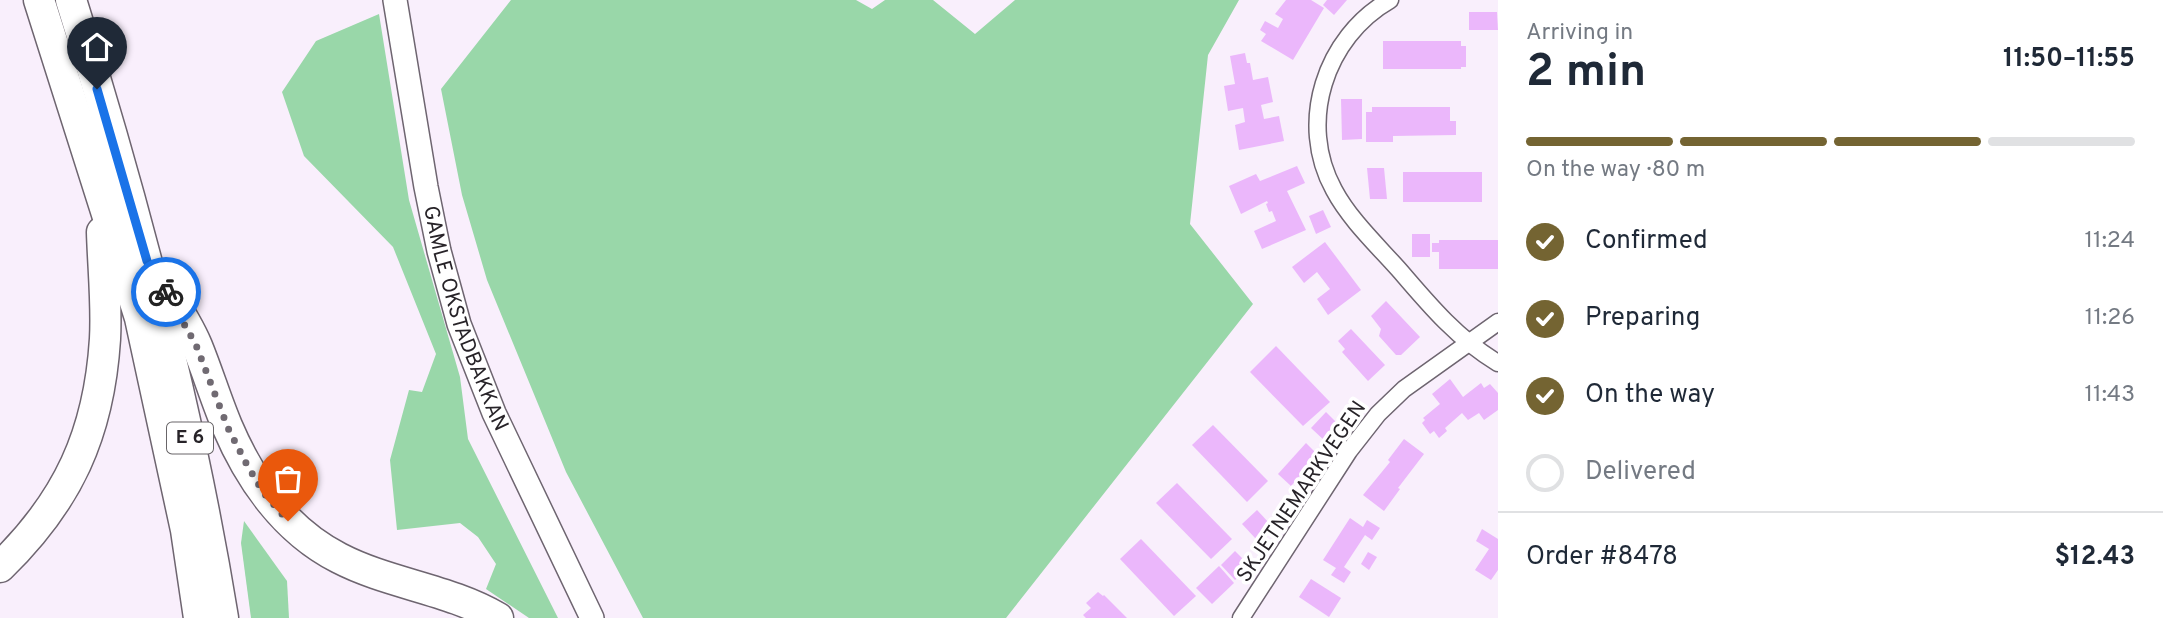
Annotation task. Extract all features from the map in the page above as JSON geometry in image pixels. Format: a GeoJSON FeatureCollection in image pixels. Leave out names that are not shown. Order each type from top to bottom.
{"type":"FeatureCollection","features":[{"type":"Feature","properties":{"kind":"highway","name":"E 6"},"geometry":{"type":"LineString","coordinates":[[39,0],[140,318],[186,530],[199,618]]}},
{"type":"Feature","properties":{"kind":"highway","name":"E 6"},"geometry":{"type":"LineString","coordinates":[[71,0],[147,261],[186,419],[223,618]]}},
{"type":"Feature","properties":{"kind":"highway","name":"E 6"},"geometry":{"type":"LineString","coordinates":[[0,567],[28,540],[57,501],[70,478],[90,426],[101,376],[105,336],[101,200]]}},
{"type":"Feature","properties":{"kind":"highway","name":"E 6"},"geometry":{"type":"LineString","coordinates":[[147,261],[196,345],[228,428],[246,463],[263,492],[288,521],[312,542],[337,558],[370,573],[473,605],[498,618]]}},
{"type":"Feature","properties":{"kind":"main road","name":"GAMLE OKSTADBAKKAN"},"geometry":{"type":"LineString","coordinates":[[395,0],[426,187],[439,251],[459,324],[494,413],[592,618]]}},
{"type":"Feature","properties":{"kind":"street"},"geometry":{"type":"LineString","coordinates":[[1390,0],[1377,7],[1349,35],[1325,75],[1318,108],[1320,151],[1333,189],[1347,210],[1431,307],[1468,343],[1498,363]]}},
{"type":"Feature","properties":{"kind":"street","name":"SKJETNEMARKVEGEN"},"geometry":{"type":"LineString","coordinates":[[1241,618],[1349,451],[1378,414],[1404,389],[1498,322]]}},
{"type":"Feature","properties":{"kind":"green space"},"geometry":{"type":"Polygon","coordinates":[[[511,0],[856,0],[872,9],[885,0],[933,0],[975,34],[1015,0],[1239,0],[1208,55],[1190,224],[1253,304],[1006,618],[643,618],[566,472],[487,280],[462,195],[441,89],[511,0]]]}},
{"type":"Feature","properties":{"kind":"green space"},"geometry":{"type":"Polygon","coordinates":[[[379,14],[409,200],[460,377],[468,439],[558,618],[529,618],[486,589],[496,564],[478,537],[460,523],[397,530],[390,460],[409,390],[422,392],[436,354],[393,247],[304,156],[282,92],[316,41],[379,14]]]}},
{"type":"Feature","properties":{"kind":"green space"},"geometry":{"type":"Polygon","coordinates":[[[244,521],[287,581],[289,618],[251,618],[241,543],[244,521]]]}},
{"type":"Feature","properties":{"kind":"building"},"geometry":{"type":"Polygon","coordinates":[[[1286,0],[1311,0],[1324,8],[1293,60],[1261,41],[1266,34],[1260,30],[1265,21],[1278,28],[1283,19],[1275,14],[1286,0]]]}},
{"type":"Feature","properties":{"kind":"building"},"geometry":{"type":"Polygon","coordinates":[[[1327,0],[1347,0],[1334,15],[1323,5],[1327,0]]]}},
{"type":"Feature","properties":{"kind":"building"},"geometry":{"type":"Polygon","coordinates":[[[1469,12],[1497,12],[1498,30],[1469,30],[1469,12]]]}},
{"type":"Feature","properties":{"kind":"building"},"geometry":{"type":"Polygon","coordinates":[[[1383,41],[1461,41],[1461,46],[1466,46],[1466,67],[1383,69],[1383,41]]]}},
{"type":"Feature","properties":{"kind":"building"},"geometry":{"type":"Polygon","coordinates":[[[1245,53],[1253,80],[1268,77],[1273,102],[1261,105],[1264,119],[1279,116],[1284,141],[1239,150],[1235,125],[1245,122],[1243,108],[1228,111],[1224,86],[1235,84],[1230,56],[1245,53]]]}},
{"type":"Feature","properties":{"kind":"building"},"geometry":{"type":"Polygon","coordinates":[[[1341,99],[1362,99],[1362,139],[1342,140],[1341,99]]]}},
{"type":"Feature","properties":{"kind":"building"},"geometry":{"type":"Polygon","coordinates":[[[1372,107],[1450,107],[1450,121],[1456,121],[1456,135],[1393,136],[1393,142],[1366,142],[1366,112],[1372,112],[1372,107]]]}},
{"type":"Feature","properties":{"kind":"building"},"geometry":{"type":"Polygon","coordinates":[[[1297,166],[1305,183],[1287,191],[1306,230],[1262,249],[1254,231],[1276,221],[1272,211],[1269,212],[1267,201],[1241,214],[1229,186],[1256,174],[1260,181],[1297,166]]]}},
{"type":"Feature","properties":{"kind":"building"},"geometry":{"type":"Polygon","coordinates":[[[1367,168],[1384,168],[1387,199],[1370,199],[1367,168]]]}},
{"type":"Feature","properties":{"kind":"building"},"geometry":{"type":"Polygon","coordinates":[[[1403,172],[1482,172],[1482,202],[1403,202],[1403,172]]]}},
{"type":"Feature","properties":{"kind":"building"},"geometry":{"type":"Polygon","coordinates":[[[1323,210],[1331,227],[1316,234],[1309,216],[1323,210]]]}},
{"type":"Feature","properties":{"kind":"building"},"geometry":{"type":"Polygon","coordinates":[[[1412,234],[1430,234],[1430,257],[1412,257],[1412,234]]]}},
{"type":"Feature","properties":{"kind":"building"},"geometry":{"type":"Polygon","coordinates":[[[1439,240],[1498,240],[1498,269],[1439,269],[1439,252],[1432,252],[1432,243],[1439,243],[1439,240]]]}},
{"type":"Feature","properties":{"kind":"building"},"geometry":{"type":"Polygon","coordinates":[[[1325,242],[1361,290],[1328,315],[1317,299],[1330,289],[1317,272],[1304,283],[1292,267],[1325,242]]]}},
{"type":"Feature","properties":{"kind":"building"},"geometry":{"type":"Polygon","coordinates":[[[1386,301],[1420,337],[1401,355],[1396,355],[1379,336],[1381,329],[1371,316],[1386,301]]]}},
{"type":"Feature","properties":{"kind":"building"},"geometry":{"type":"Polygon","coordinates":[[[1351,329],[1385,365],[1368,381],[1342,352],[1345,349],[1338,341],[1351,329]]]}},
{"type":"Feature","properties":{"kind":"building"},"geometry":{"type":"Polygon","coordinates":[[[1276,346],[1330,402],[1303,426],[1250,372],[1276,346]]]}},
{"type":"Feature","properties":{"kind":"building"},"geometry":{"type":"Polygon","coordinates":[[[1450,379],[1463,397],[1481,383],[1484,388],[1490,384],[1498,393],[1498,410],[1484,420],[1479,413],[1468,420],[1462,413],[1445,428],[1447,431],[1439,438],[1434,431],[1430,434],[1422,423],[1425,420],[1423,418],[1440,404],[1432,394],[1450,379]]]}},
{"type":"Feature","properties":{"kind":"building"},"geometry":{"type":"Polygon","coordinates":[[[1326,412],[1341,427],[1326,442],[1311,428],[1326,412]]]}},
{"type":"Feature","properties":{"kind":"building"},"geometry":{"type":"Polygon","coordinates":[[[1213,425],[1268,481],[1247,502],[1192,445],[1213,425]]]}},
{"type":"Feature","properties":{"kind":"building"},"geometry":{"type":"Polygon","coordinates":[[[1404,439],[1424,454],[1384,511],[1363,495],[1390,462],[1388,460],[1404,439]]]}},
{"type":"Feature","properties":{"kind":"building"},"geometry":{"type":"Polygon","coordinates":[[[1306,443],[1318,455],[1291,486],[1278,474],[1306,443]]]}},
{"type":"Feature","properties":{"kind":"building"},"geometry":{"type":"Polygon","coordinates":[[[1177,483],[1232,539],[1211,559],[1156,503],[1177,483]]]}},
{"type":"Feature","properties":{"kind":"building"},"geometry":{"type":"Polygon","coordinates":[[[1257,510],[1271,525],[1256,539],[1242,524],[1257,510]]]}},
{"type":"Feature","properties":{"kind":"building"},"geometry":{"type":"Polygon","coordinates":[[[1350,518],[1363,527],[1367,520],[1380,528],[1372,540],[1365,535],[1344,567],[1351,572],[1344,583],[1331,575],[1336,568],[1323,560],[1350,518]]]}},
{"type":"Feature","properties":{"kind":"building"},"geometry":{"type":"Polygon","coordinates":[[[1482,529],[1498,539],[1498,570],[1491,580],[1475,570],[1489,549],[1476,541],[1482,529]]]}},
{"type":"Feature","properties":{"kind":"building"},"geometry":{"type":"Polygon","coordinates":[[[1141,539],[1196,596],[1174,616],[1120,559],[1141,539]]]}},
{"type":"Feature","properties":{"kind":"building"},"geometry":{"type":"Polygon","coordinates":[[[1235,551],[1250,566],[1235,580],[1221,565],[1235,551]]]}},
{"type":"Feature","properties":{"kind":"building"},"geometry":{"type":"Polygon","coordinates":[[[1368,552],[1377,557],[1369,570],[1361,564],[1368,552]]]}},
{"type":"Feature","properties":{"kind":"building"},"geometry":{"type":"Polygon","coordinates":[[[1219,566],[1234,583],[1212,604],[1196,588],[1219,566]]]}},
{"type":"Feature","properties":{"kind":"building"},"geometry":{"type":"Polygon","coordinates":[[[1311,579],[1341,598],[1329,617],[1299,597],[1311,579]]]}},
{"type":"Feature","properties":{"kind":"building"},"geometry":{"type":"Polygon","coordinates":[[[1098,592],[1127,618],[1086,618],[1083,615],[1091,608],[1086,603],[1098,592]]]}},
{"type":"Feature","properties":{"kind":"way so far"},"geometry":{"type":"LineString","coordinates":[[166,292],[196,345],[228,428],[246,463],[263,492],[288,521]]}},
{"type":"Feature","properties":{"kind":"route"},"geometry":{"type":"LineString","coordinates":[[97,89],[147,261],[166,292]]}}]}
